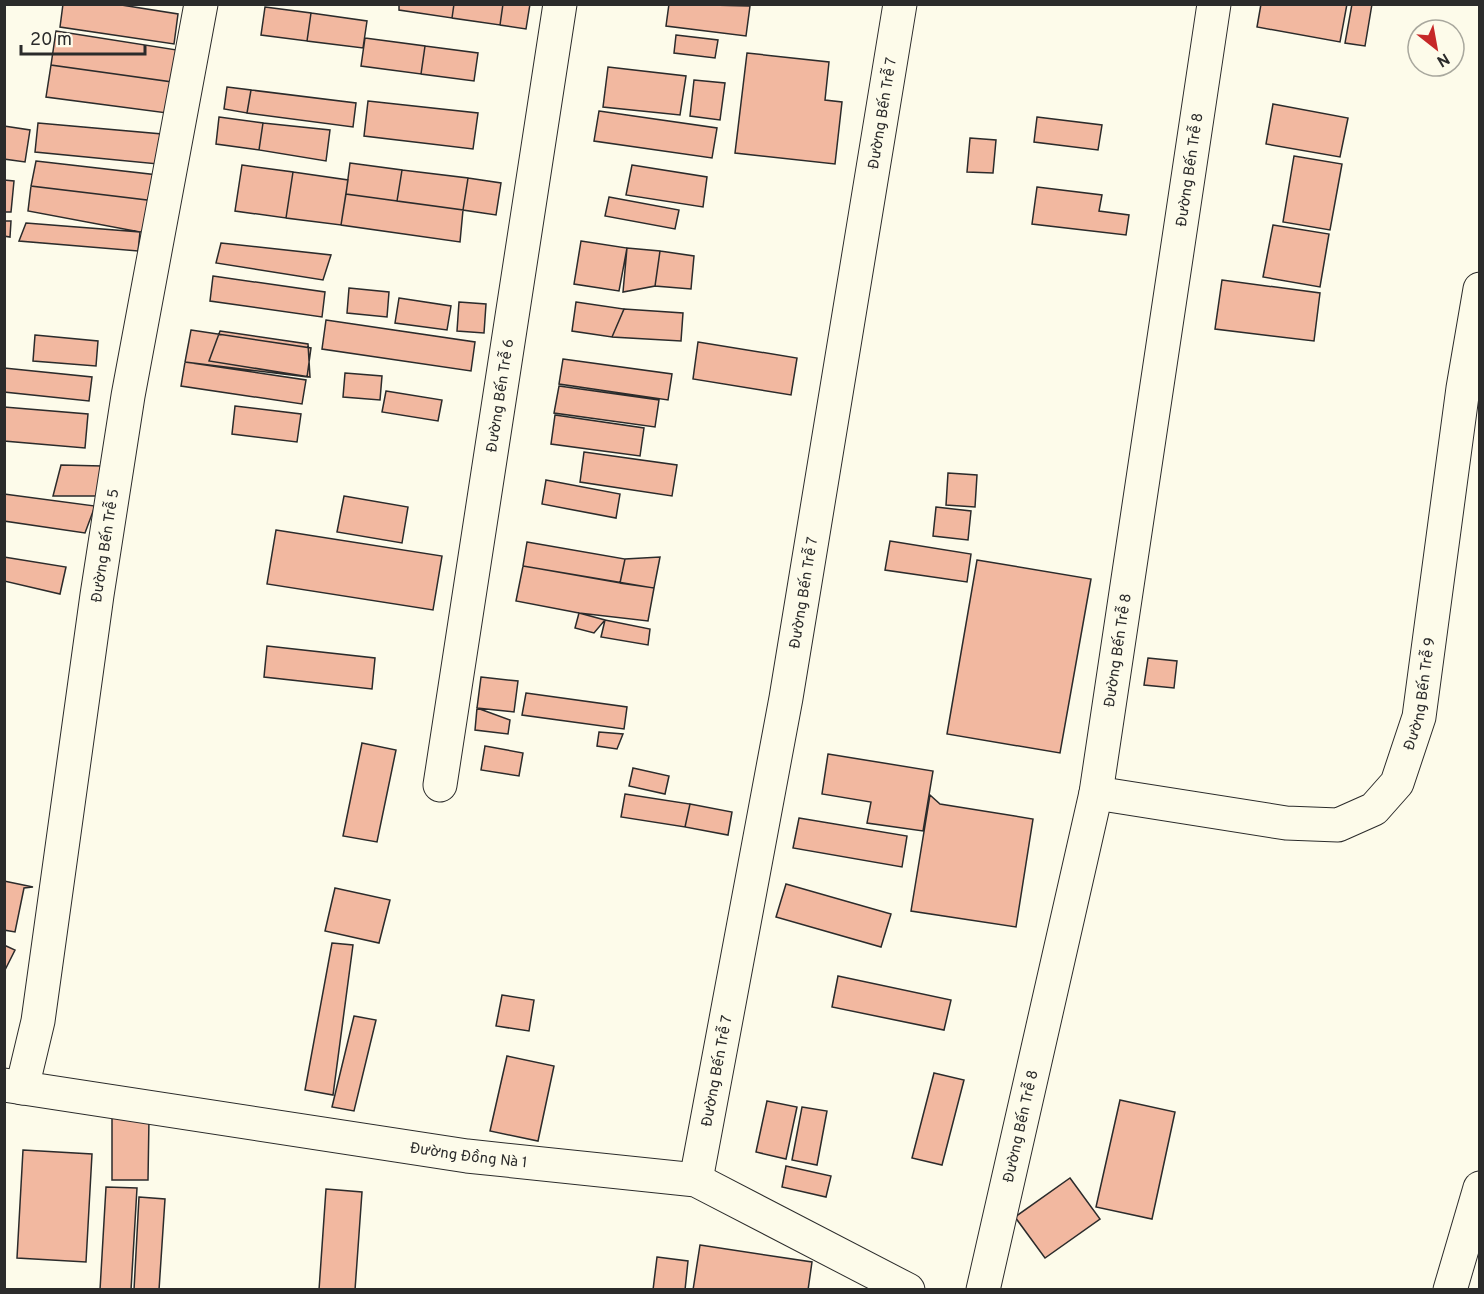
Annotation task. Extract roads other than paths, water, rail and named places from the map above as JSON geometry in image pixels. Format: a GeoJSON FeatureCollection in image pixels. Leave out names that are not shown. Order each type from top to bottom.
{"type":"FeatureCollection","features":[{"type":"Feature","properties":{"kind":"street","name":"Đường Bến Trễ 5"},"geometry":{"type":"LineString","coordinates":[[13,1086],[38,1021],[128,396],[201,4]]}},
{"type":"Feature","properties":{"kind":"street","name":"Đường Bến Trễ 6"},"geometry":{"type":"LineString","coordinates":[[440,785],[560,4]]}},
{"type":"Feature","properties":{"kind":"street","name":"Đường Bến Trễ 7"},"geometry":{"type":"LineString","coordinates":[[696,1180],[786,698],[900,4]]}},
{"type":"Feature","properties":{"kind":"street","name":"Đường Bến Trễ 8"},"geometry":{"type":"LineString","coordinates":[[983,1290],[1096,793],[1214,4]]}},
{"type":"Feature","properties":{"kind":"street","name":"Đường Bến Trễ 9"},"geometry":{"type":"LineString","coordinates":[[1096,793],[1286,823],[1338,825],[1374,809],[1397,783],[1419,717],[1463,388],[1479,289]]}},
{"type":"Feature","properties":{"kind":"street","name":"Đường Đồng Nà 1"},"geometry":{"type":"LineString","coordinates":[[13,1086],[467,1155],[696,1180],[908,1290]]}},
{"type":"Feature","properties":{"kind":"street"},"geometry":{"type":"LineString","coordinates":[[1450,1290],[1479,1188]]}}]}
